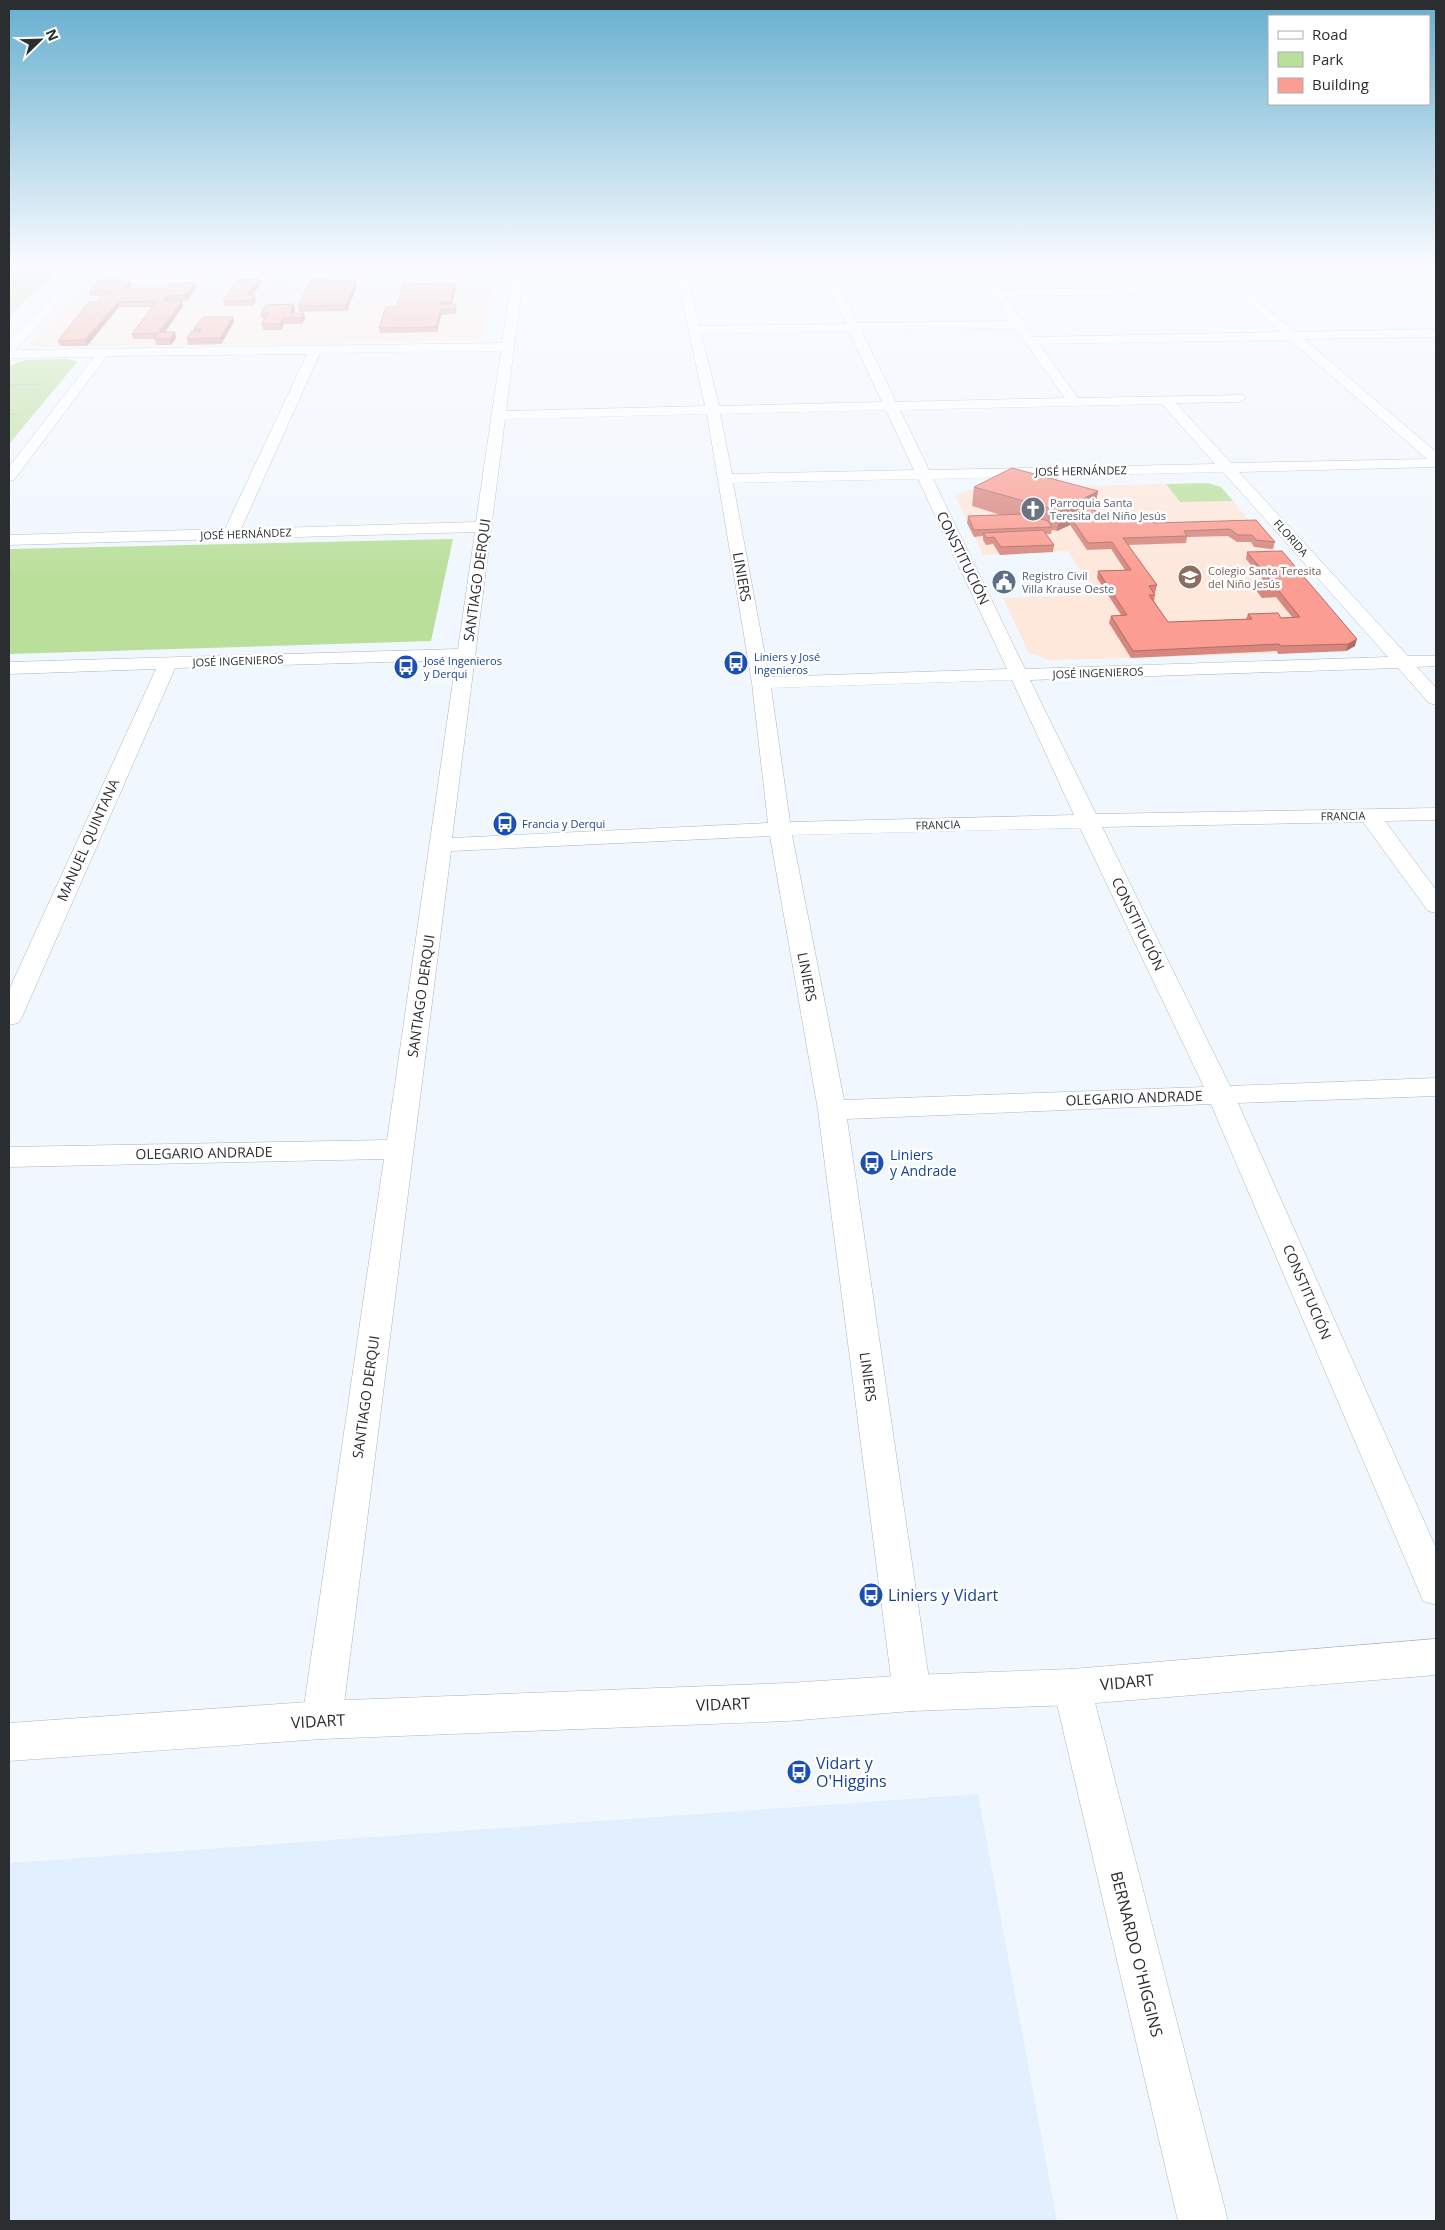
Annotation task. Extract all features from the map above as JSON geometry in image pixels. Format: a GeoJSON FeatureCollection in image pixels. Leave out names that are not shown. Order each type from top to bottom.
{"type":"FeatureCollection","features":[{"type":"Feature","properties":{"kind":"street"},"geometry":{"type":"LineString","coordinates":[[9,477],[91,369]]}},
{"type":"Feature","properties":{"kind":"street"},"geometry":{"type":"LineString","coordinates":[[231,534],[306,369]]}},
{"type":"Feature","properties":{"kind":"street","name":"SANTIAGO DERQUI"},"geometry":{"type":"LineString","coordinates":[[322,1720],[505,369]]}},
{"type":"Feature","properties":{"kind":"street","name":"LINIERS"},"geometry":{"type":"LineString","coordinates":[[704,369],[761,683],[780,830],[832,1110],[912,1693]]}},
{"type":"Feature","properties":{"kind":"street","name":"CONSTITUCIÓN"},"geometry":{"type":"LineString","coordinates":[[873,369],[1088,820],[1222,1094],[1436,1589]]}},
{"type":"Feature","properties":{"kind":"street"},"geometry":{"type":"LineString","coordinates":[[1050,369],[1074,402]]}},
{"type":"Feature","properties":{"kind":"street"},"geometry":{"type":"LineString","coordinates":[[1330,369],[1436,461]]}},
{"type":"Feature","properties":{"kind":"street"},"geometry":{"type":"LineString","coordinates":[[499,415],[1239,398]]}},
{"type":"Feature","properties":{"kind":"street","name":"FLORIDA"},"geometry":{"type":"LineString","coordinates":[[1166,400],[1436,699]]}},
{"type":"Feature","properties":{"kind":"street","name":"JOSÉ HERNÁNDEZ"},"geometry":{"type":"LineString","coordinates":[[725,479],[1227,468],[1436,461]]}},
{"type":"Feature","properties":{"kind":"street","name":"JOSÉ HERNÁNDEZ"},"geometry":{"type":"LineString","coordinates":[[9,540],[484,527]]}},
{"type":"Feature","properties":{"kind":"street","name":"JOSÉ INGENIEROS"},"geometry":{"type":"LineString","coordinates":[[9,668],[467,654]]}},
{"type":"Feature","properties":{"kind":"street","name":"JOSÉ INGENIEROS"},"geometry":{"type":"LineString","coordinates":[[761,683],[1436,661]]}},
{"type":"Feature","properties":{"kind":"street","name":"MANUEL QUINTANA"},"geometry":{"type":"LineString","coordinates":[[9,1017],[168,663]]}},
{"type":"Feature","properties":{"kind":"street","name":"FRANCIA"},"geometry":{"type":"LineString","coordinates":[[441,845],[780,830],[1088,820],[1436,814]]}},
{"type":"Feature","properties":{"kind":"street"},"geometry":{"type":"LineString","coordinates":[[1370,816],[1436,906]]}},
{"type":"Feature","properties":{"kind":"street","name":"OLEGARIO ANDRADE"},"geometry":{"type":"LineString","coordinates":[[832,1110],[1436,1087]]}},
{"type":"Feature","properties":{"kind":"street","name":"OLEGARIO ANDRADE"},"geometry":{"type":"LineString","coordinates":[[9,1157],[400,1149]]}},
{"type":"Feature","properties":{"kind":"street","name":"VIDART"},"geometry":{"type":"LineString","coordinates":[[9,1742],[322,1720],[788,1702],[912,1693],[1072,1687],[1436,1657]]}},
{"type":"Feature","properties":{"kind":"street","name":"BERNARDO O'HIGGINS"},"geometry":{"type":"LineString","coordinates":[[1072,1687],[1203,2221]]}},
{"type":"Feature","properties":{"kind":"path"},"geometry":{"type":"LineString","coordinates":[[9,385],[49,384]]}},
{"type":"Feature","properties":{"kind":"shaded area","name":"Colegio Santa Teresita del Niño Jesús"},"geometry":{"type":"Polygon","coordinates":[[[1166,484],[1180,502],[1233,501],[1355,646],[1346,651],[1049,660],[1029,653],[1003,598],[1095,595],[1068,551],[983,555],[955,496],[975,488],[1166,484]]]}},
{"type":"Feature","properties":{"kind":"shaded area"},"geometry":{"type":"Polygon","coordinates":[[[978,1794],[1057,2221],[9,2221],[9,1863],[978,1794]]]}},
{"type":"Feature","properties":{"kind":"green space"},"geometry":{"type":"Polygon","coordinates":[[[9,369],[71,369],[9,444],[9,369]]]}},
{"type":"Feature","properties":{"kind":"green space"},"geometry":{"type":"Polygon","coordinates":[[[1208,483],[1221,487],[1233,501],[1180,502],[1166,484],[1208,483]]]}},
{"type":"Feature","properties":{"kind":"green space"},"geometry":{"type":"Polygon","coordinates":[[[453,539],[431,641],[9,654],[9,549],[453,539]]]}},
{"type":"Feature","properties":{"kind":"building"},"geometry":{"type":"Polygon","coordinates":[[[1012,468],[1098,491],[1060,511],[974,487],[1012,468]]]}},
{"type":"Feature","properties":{"kind":"building"},"geometry":{"type":"Polygon","coordinates":[[[1088,508],[1101,513],[1117,510],[1155,523],[1256,520],[1275,542],[1256,540],[1252,535],[1238,535],[1230,529],[1184,531],[1187,536],[1123,538],[1157,585],[1149,586],[1155,595],[1149,595],[1168,622],[1252,619],[1248,614],[1278,613],[1281,618],[1300,617],[1278,590],[1264,590],[1257,581],[1271,581],[1247,552],[1282,551],[1357,639],[1348,644],[1280,646],[1279,644],[1133,651],[1111,616],[1127,615],[1098,571],[1131,570],[1112,542],[1088,543],[1071,518],[1088,508]]]}},
{"type":"Feature","properties":{"kind":"building"},"geometry":{"type":"Polygon","coordinates":[[[1024,514],[1048,521],[1052,527],[974,530],[968,516],[1024,514]]]}},
{"type":"Feature","properties":{"kind":"building"},"geometry":{"type":"Polygon","coordinates":[[[1043,530],[1054,545],[1001,547],[994,537],[987,538],[983,533],[1043,530]]]}},
{"type":"Feature","properties":{"kind":"place","name":"Parroquia Santa Teresita del Niño Jesús"},"geometry":{"type":"Point","coordinates":[1033,509]}},
{"type":"Feature","properties":{"kind":"place","name":"Colegio Santa Teresita del Niño Jesús"},"geometry":{"type":"Point","coordinates":[1190,577]}},
{"type":"Feature","properties":{"kind":"place","name":"Registro Civil Villa Krause Oeste"},"geometry":{"type":"Point","coordinates":[1004,582]}},
{"type":"Feature","properties":{"kind":"place","name":"Liniers y José Ingenieros"},"geometry":{"type":"Point","coordinates":[736,663]}},
{"type":"Feature","properties":{"kind":"place","name":"José Ingenieros y Derqui"},"geometry":{"type":"Point","coordinates":[406,667]}},
{"type":"Feature","properties":{"kind":"place","name":"Francia y Derqui"},"geometry":{"type":"Point","coordinates":[505,824]}},
{"type":"Feature","properties":{"kind":"place","name":"Liniers y Andrade"},"geometry":{"type":"Point","coordinates":[872,1163]}},
{"type":"Feature","properties":{"kind":"place","name":"Liniers y Vidart"},"geometry":{"type":"Point","coordinates":[871,1595]}},
{"type":"Feature","properties":{"kind":"place","name":"Vidart y O'Higgins"},"geometry":{"type":"Point","coordinates":[799,1772]}}]}
